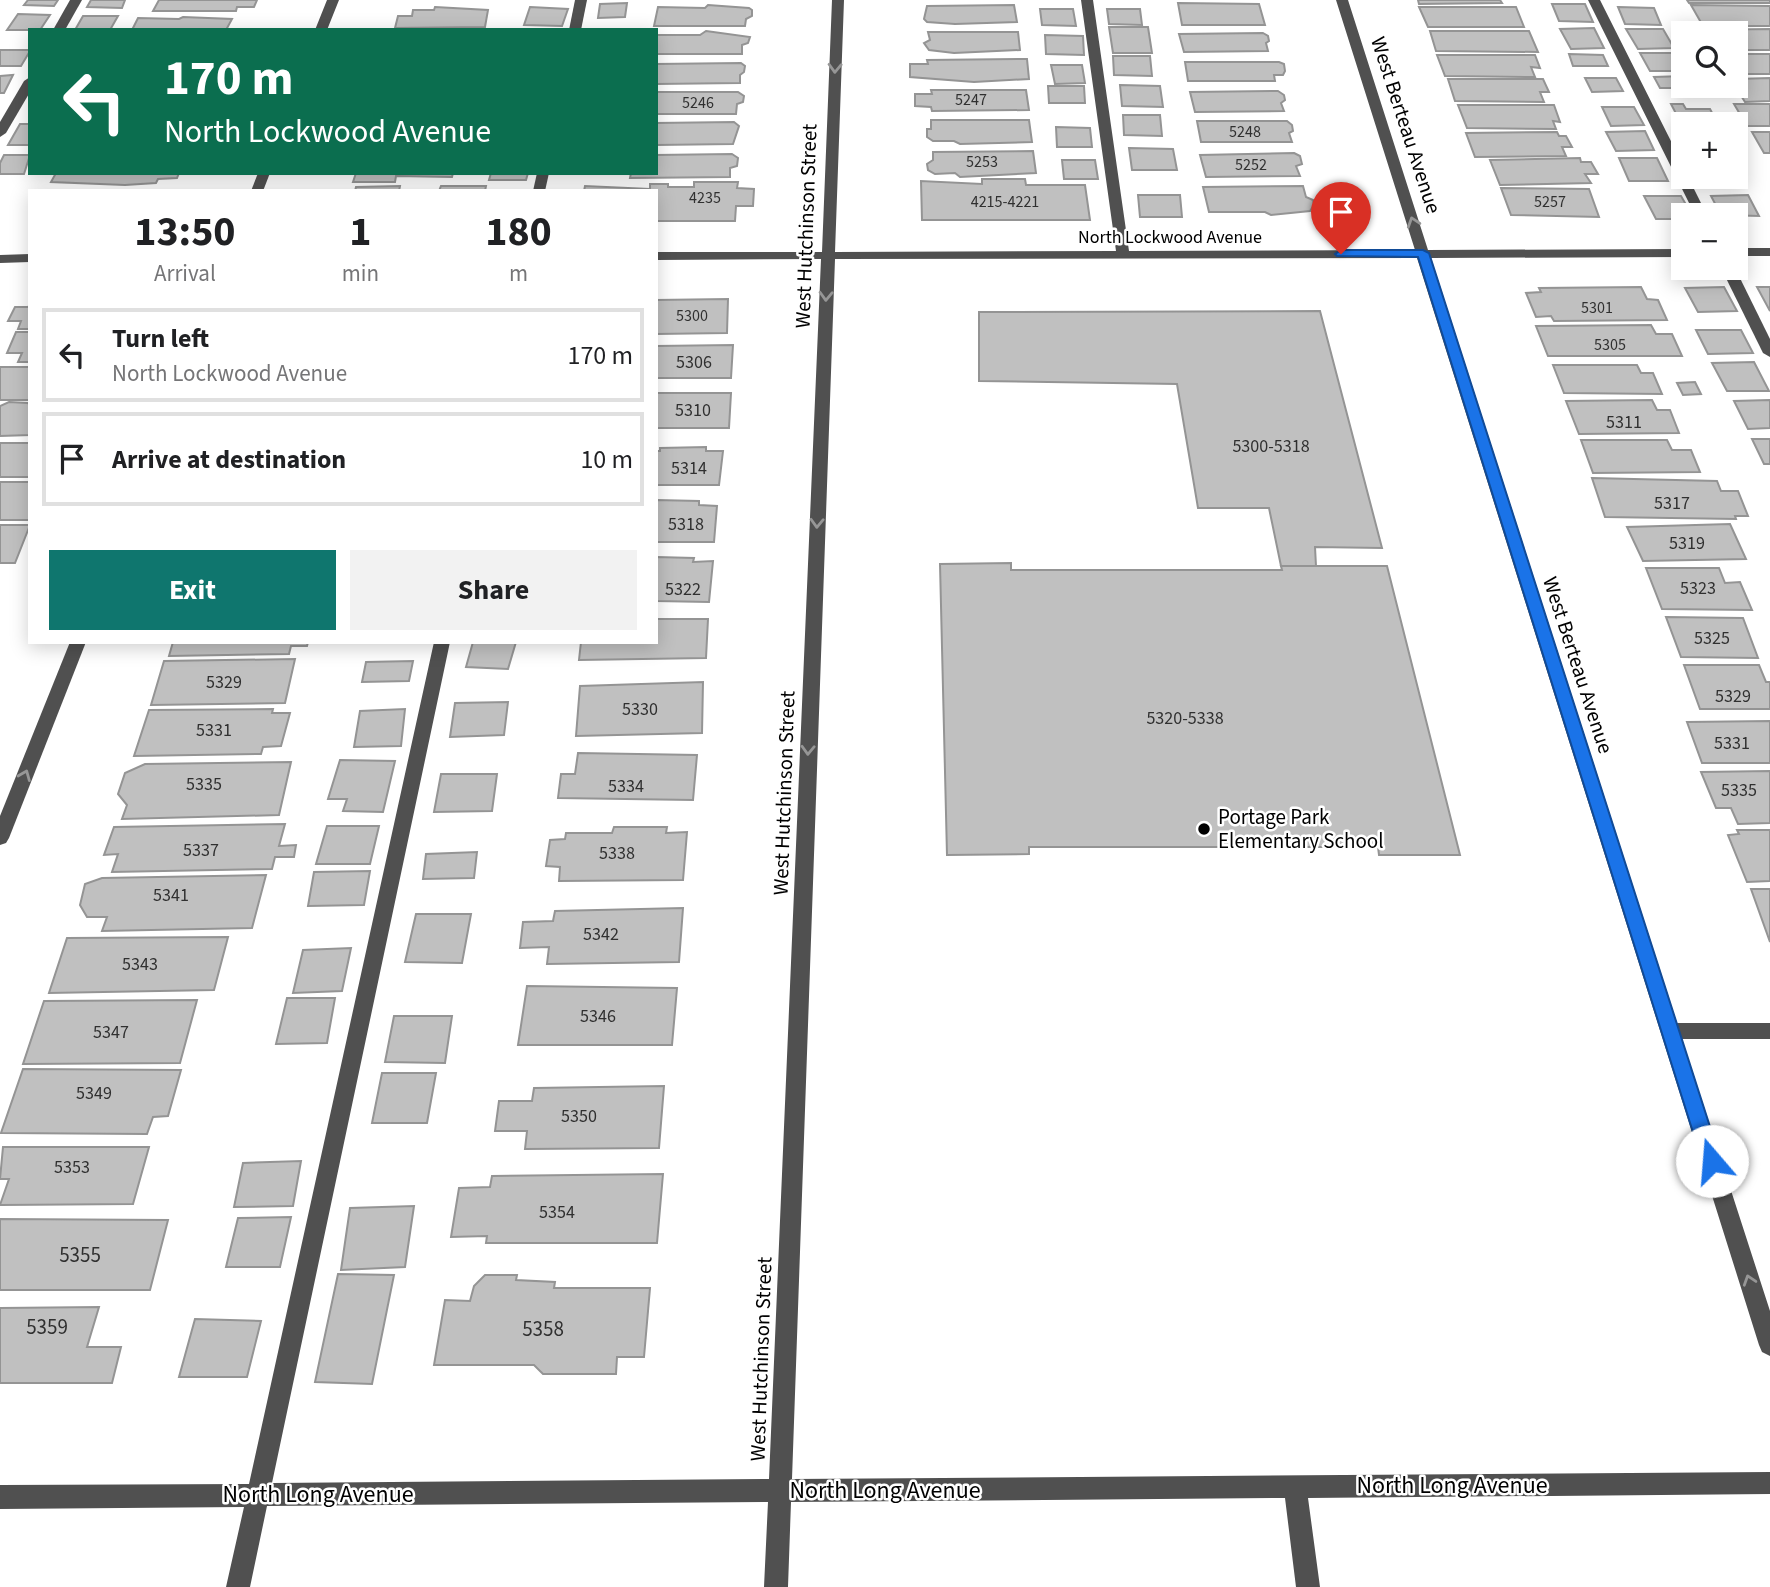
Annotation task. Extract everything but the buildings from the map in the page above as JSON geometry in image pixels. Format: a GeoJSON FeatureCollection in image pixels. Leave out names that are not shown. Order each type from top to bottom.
{"type":"FeatureCollection","features":[{"type":"Feature","properties":{"kind":"street"},"geometry":{"type":"LineString","coordinates":[[60,28],[76,0]]}},
{"type":"Feature","properties":{"kind":"street"},"geometry":{"type":"LineString","coordinates":[[322,28],[333,0]]}},
{"type":"Feature","properties":{"kind":"street"},"geometry":{"type":"LineString","coordinates":[[575,28],[581,0]]}},
{"type":"Feature","properties":{"kind":"street","name":"West Hutchinson Street"},"geometry":{"type":"LineString","coordinates":[[776,1587],[838,0]]}},
{"type":"Feature","properties":{"kind":"street"},"geometry":{"type":"LineString","coordinates":[[1087,0],[1123,255]]}},
{"type":"Feature","properties":{"kind":"street","name":"West Berteau Avenue"},"geometry":{"type":"LineString","coordinates":[[1342,0],[1770,1345]]}},
{"type":"Feature","properties":{"kind":"street"},"geometry":{"type":"LineString","coordinates":[[1594,0],[1695,203]]}},
{"type":"Feature","properties":{"kind":"street"},"geometry":{"type":"LineString","coordinates":[[0,133],[28,84]]}},
{"type":"Feature","properties":{"kind":"street"},"geometry":{"type":"LineString","coordinates":[[1748,252],[1770,252]]}},
{"type":"Feature","properties":{"kind":"street","name":"North Lockwood Avenue"},"geometry":{"type":"LineString","coordinates":[[658,256],[1671,253]]}},
{"type":"Feature","properties":{"kind":"street"},"geometry":{"type":"LineString","coordinates":[[0,258],[28,258]]}},
{"type":"Feature","properties":{"kind":"street"},"geometry":{"type":"LineString","coordinates":[[1734,280],[1770,353]]}},
{"type":"Feature","properties":{"kind":"street"},"geometry":{"type":"LineString","coordinates":[[0,838],[77,644]]}},
{"type":"Feature","properties":{"kind":"street"},"geometry":{"type":"LineString","coordinates":[[238,1587],[442,644]]}},
{"type":"Feature","properties":{"kind":"street"},"geometry":{"type":"LineString","coordinates":[[1670,1031],[1770,1031]]}},
{"type":"Feature","properties":{"kind":"street","name":"North Long Avenue"},"geometry":{"type":"LineString","coordinates":[[0,1497],[1770,1483]]}},
{"type":"Feature","properties":{"kind":"street"},"geometry":{"type":"LineString","coordinates":[[1295,1486],[1308,1587]]}},
{"type":"Feature","properties":{"kind":"place","name":"Portage Park Elementary School"},"geometry":{"type":"Point","coordinates":[1204,829]}},
{"type":"Feature","properties":{"kind":"route"},"geometry":{"type":"LineString","coordinates":[[1341,254],[1423,253],[1712,1161]]}}]}
